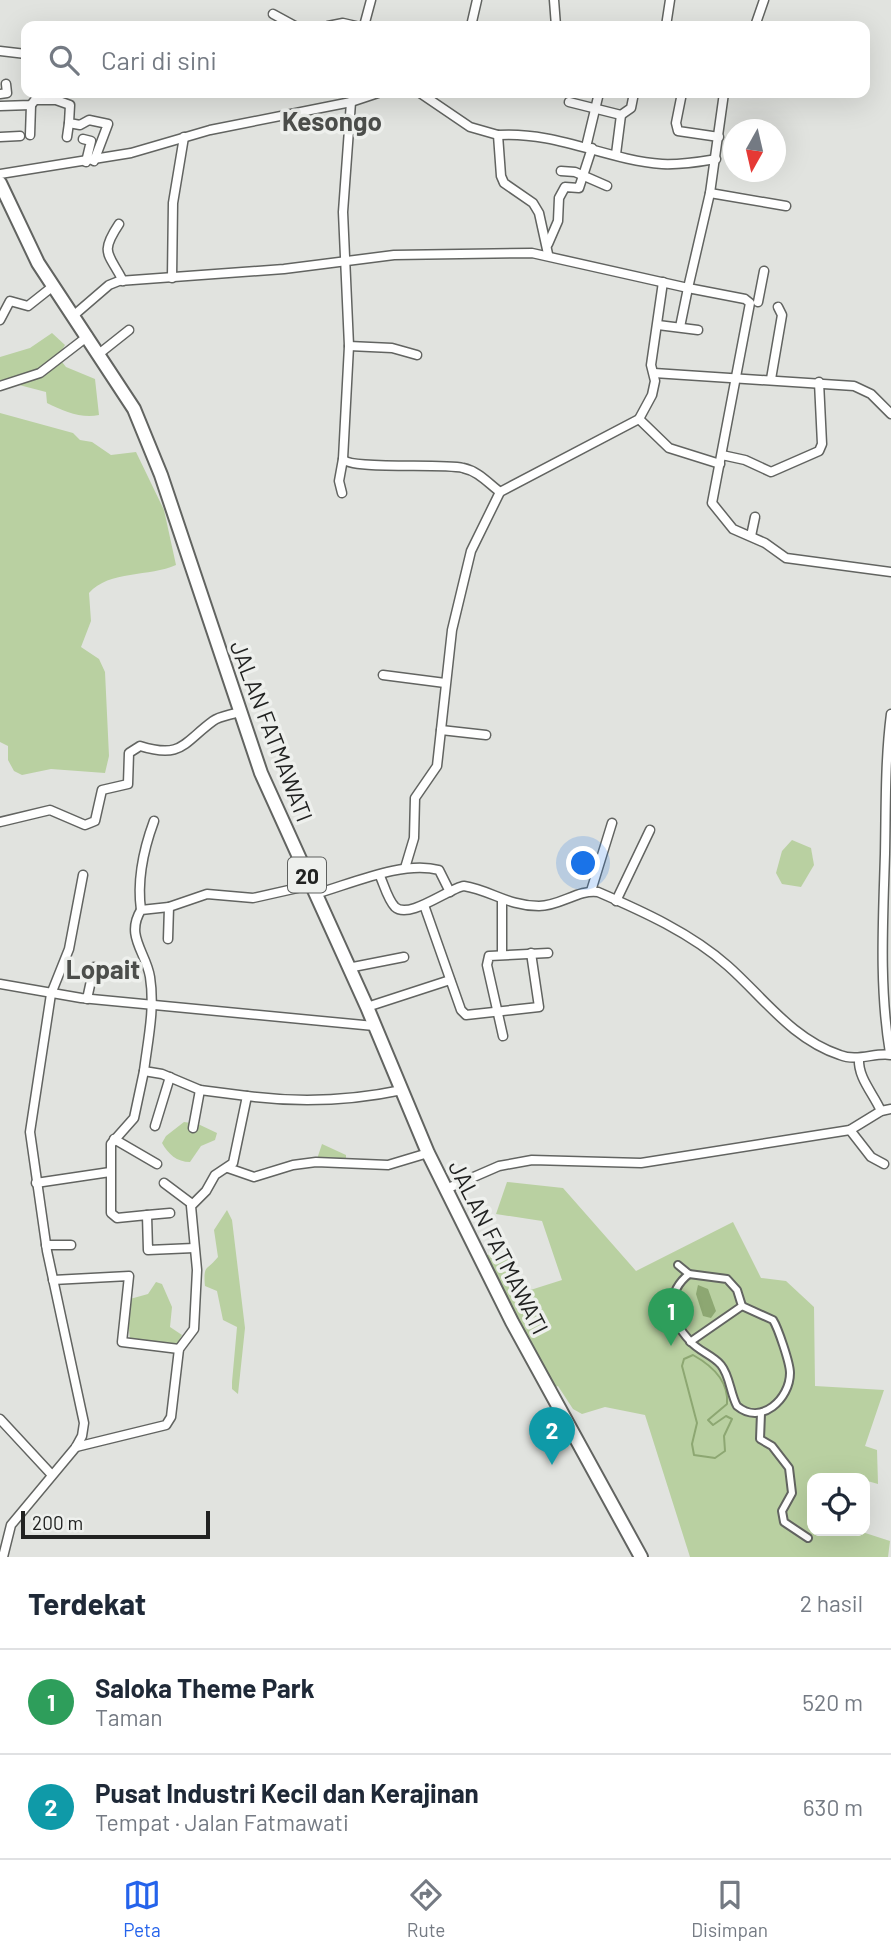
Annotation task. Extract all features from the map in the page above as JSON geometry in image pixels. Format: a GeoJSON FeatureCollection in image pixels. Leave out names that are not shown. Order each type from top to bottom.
{"type":"FeatureCollection","features":[{"type":"Feature","properties":{"kind":"highway","name":"JALAN FATMAWATI"},"geometry":{"type":"LineString","coordinates":[[0,183],[52,287],[100,353],[134,409],[161,475],[261,773],[367,1007],[428,1153],[512,1322],[640,1557]]}},
{"type":"Feature","properties":{"kind":"street"},"geometry":{"type":"LineString","coordinates":[[365,21],[371,0]]}},
{"type":"Feature","properties":{"kind":"street"},"geometry":{"type":"LineString","coordinates":[[472,21],[477,0]]}},
{"type":"Feature","properties":{"kind":"street"},"geometry":{"type":"LineString","coordinates":[[554,0],[556,21]]}},
{"type":"Feature","properties":{"kind":"street"},"geometry":{"type":"LineString","coordinates":[[667,21],[670,0]]}},
{"type":"Feature","properties":{"kind":"street"},"geometry":{"type":"LineString","coordinates":[[757,21],[763,0]]}},
{"type":"Feature","properties":{"kind":"street"},"geometry":{"type":"LineString","coordinates":[[273,14],[286,21]]}},
{"type":"Feature","properties":{"kind":"street"},"geometry":{"type":"LineString","coordinates":[[0,51],[21,53]]}},
{"type":"Feature","properties":{"kind":"street"},"geometry":{"type":"LineString","coordinates":[[0,94],[7,93],[6,84]]}},
{"type":"Feature","properties":{"kind":"street"},"geometry":{"type":"LineString","coordinates":[[58,98],[70,105],[67,137]]}},
{"type":"Feature","properties":{"kind":"street"},"geometry":{"type":"LineString","coordinates":[[0,174],[90,161],[184,137],[363,98]]}},
{"type":"Feature","properties":{"kind":"street"},"geometry":{"type":"LineString","coordinates":[[427,98],[470,127],[499,135],[530,136],[661,164],[691,164],[716,159]]}},
{"type":"Feature","properties":{"kind":"street"},"geometry":{"type":"LineString","coordinates":[[548,244],[558,221],[562,189],[578,188],[583,175],[598,98]]}},
{"type":"Feature","properties":{"kind":"street"},"geometry":{"type":"LineString","coordinates":[[616,154],[621,115],[631,108],[633,98]]}},
{"type":"Feature","properties":{"kind":"street"},"geometry":{"type":"LineString","coordinates":[[681,98],[676,123],[678,131],[719,136]]}},
{"type":"Feature","properties":{"kind":"street"},"geometry":{"type":"LineString","coordinates":[[680,327],[710,193],[723,98]]}},
{"type":"Feature","properties":{"kind":"street"},"geometry":{"type":"LineString","coordinates":[[0,106],[34,99],[30,135]]}},
{"type":"Feature","properties":{"kind":"street"},"geometry":{"type":"LineString","coordinates":[[342,493],[339,481],[343,460],[349,346],[343,260],[343,212],[351,102]]}},
{"type":"Feature","properties":{"kind":"street"},"geometry":{"type":"LineString","coordinates":[[569,102],[621,115]]}},
{"type":"Feature","properties":{"kind":"street"},"geometry":{"type":"LineString","coordinates":[[69,123],[80,125],[89,120],[108,124],[90,161]]}},
{"type":"Feature","properties":{"kind":"street"},"geometry":{"type":"LineString","coordinates":[[499,135],[504,183],[533,203],[548,244],[548,254]]}},
{"type":"Feature","properties":{"kind":"street"},"geometry":{"type":"LineString","coordinates":[[0,137],[20,136]]}},
{"type":"Feature","properties":{"kind":"street"},"geometry":{"type":"LineString","coordinates":[[172,278],[173,203],[184,137]]}},
{"type":"Feature","properties":{"kind":"street"},"geometry":{"type":"LineString","coordinates":[[83,139],[91,141],[90,161]]}},
{"type":"Feature","properties":{"kind":"street"},"geometry":{"type":"LineString","coordinates":[[561,171],[583,175],[607,186]]}},
{"type":"Feature","properties":{"kind":"street"},"geometry":{"type":"LineString","coordinates":[[710,193],[786,206]]}},
{"type":"Feature","properties":{"kind":"street"},"geometry":{"type":"LineString","coordinates":[[118,223],[107,244],[107,254],[124,281]]}},
{"type":"Feature","properties":{"kind":"street"},"geometry":{"type":"LineString","coordinates":[[73,316],[109,285],[124,281],[284,269],[394,255],[548,254],[688,288],[768,304]]}},
{"type":"Feature","properties":{"kind":"street"},"geometry":{"type":"LineString","coordinates":[[758,302],[764,271]]}},
{"type":"Feature","properties":{"kind":"street"},"geometry":{"type":"LineString","coordinates":[[405,868],[414,838],[415,798],[437,766],[452,630],[471,551],[499,492],[639,419],[652,395],[654,373],[651,365],[663,282]]}},
{"type":"Feature","properties":{"kind":"street"},"geometry":{"type":"LineString","coordinates":[[1,317],[10,301],[27,306],[52,287]]}},
{"type":"Feature","properties":{"kind":"street"},"geometry":{"type":"LineString","coordinates":[[748,301],[748,317],[734,379],[712,506],[733,529],[773,547],[786,558],[891,572]]}},
{"type":"Feature","properties":{"kind":"street"},"geometry":{"type":"LineString","coordinates":[[771,379],[782,315],[778,307]]}},
{"type":"Feature","properties":{"kind":"street"},"geometry":{"type":"LineString","coordinates":[[658,325],[698,330]]}},
{"type":"Feature","properties":{"kind":"street"},"geometry":{"type":"LineString","coordinates":[[100,353],[129,330]]}},
{"type":"Feature","properties":{"kind":"street"},"geometry":{"type":"LineString","coordinates":[[0,386],[40,373],[88,336]]}},
{"type":"Feature","properties":{"kind":"street"},"geometry":{"type":"LineString","coordinates":[[349,346],[392,348],[418,355]]}},
{"type":"Feature","properties":{"kind":"street"},"geometry":{"type":"LineString","coordinates":[[654,373],[819,382],[864,389],[891,414]]}},
{"type":"Feature","properties":{"kind":"street"},"geometry":{"type":"LineString","coordinates":[[639,419],[669,448],[721,460],[745,460],[771,472],[819,451],[822,444],[819,382]]}},
{"type":"Feature","properties":{"kind":"street"},"geometry":{"type":"LineString","coordinates":[[343,460],[354,466],[411,464],[465,468],[478,474],[499,492]]}},
{"type":"Feature","properties":{"kind":"street"},"geometry":{"type":"LineString","coordinates":[[751,536],[755,517]]}},
{"type":"Feature","properties":{"kind":"street"},"geometry":{"type":"LineString","coordinates":[[383,675],[445,683]]}},
{"type":"Feature","properties":{"kind":"street"},"geometry":{"type":"LineString","coordinates":[[0,822],[50,810],[85,825],[95,821],[102,790],[128,784],[129,753],[140,746],[164,753],[189,743],[215,719],[239,712]]}},
{"type":"Feature","properties":{"kind":"street"},"geometry":{"type":"LineString","coordinates":[[380,876],[397,909],[424,905],[458,887],[470,887],[502,901],[536,906],[555,904],[591,891],[678,931],[726,964],[764,1003],[805,1038],[840,1056],[859,1059],[891,1054],[883,1011],[881,977],[885,790],[891,714]]}},
{"type":"Feature","properties":{"kind":"street"},"geometry":{"type":"LineString","coordinates":[[441,730],[486,736]]}},
{"type":"Feature","properties":{"kind":"street"},"geometry":{"type":"LineString","coordinates":[[154,821],[148,839],[139,892],[141,910],[136,921],[135,940],[146,958],[153,1005],[137,1112],[114,1139],[110,1172],[113,1217],[170,1213]]}},
{"type":"Feature","properties":{"kind":"street"},"geometry":{"type":"LineString","coordinates":[[591,891],[612,823]]}},
{"type":"Feature","properties":{"kind":"street"},"geometry":{"type":"LineString","coordinates":[[616,901],[650,830]]}},
{"type":"Feature","properties":{"kind":"street"},"geometry":{"type":"LineString","coordinates":[[141,910],[169,906],[207,894],[253,898],[314,890],[422,866],[439,870],[450,892]]}},
{"type":"Feature","properties":{"kind":"street"},"geometry":{"type":"LineString","coordinates":[[3,1557],[10,1524],[76,1447],[82,1436],[83,1413],[46,1245],[30,1132],[51,993],[70,944],[83,875]]}},
{"type":"Feature","properties":{"kind":"street"},"geometry":{"type":"LineString","coordinates":[[502,901],[502,953]]}},
{"type":"Feature","properties":{"kind":"street"},"geometry":{"type":"LineString","coordinates":[[424,905],[461,1010],[466,1015],[539,1007],[531,953]]}},
{"type":"Feature","properties":{"kind":"street"},"geometry":{"type":"LineString","coordinates":[[168,939],[169,906]]}},
{"type":"Feature","properties":{"kind":"street"},"geometry":{"type":"LineString","coordinates":[[503,1036],[487,962],[489,956],[502,953],[548,953]]}},
{"type":"Feature","properties":{"kind":"street"},"geometry":{"type":"LineString","coordinates":[[348,968],[404,957]]}},
{"type":"Feature","properties":{"kind":"street"},"geometry":{"type":"LineString","coordinates":[[88,999],[94,967]]}},
{"type":"Feature","properties":{"kind":"street"},"geometry":{"type":"LineString","coordinates":[[367,1007],[450,979]]}},
{"type":"Feature","properties":{"kind":"street"},"geometry":{"type":"LineString","coordinates":[[0,984],[88,999],[374,1026]]}},
{"type":"Feature","properties":{"kind":"street"},"geometry":{"type":"LineString","coordinates":[[859,1059],[859,1073],[870,1087],[881,1111]]}},
{"type":"Feature","properties":{"kind":"street"},"geometry":{"type":"LineString","coordinates":[[144,1071],[170,1077],[200,1090],[298,1102],[375,1096],[402,1090]]}},
{"type":"Feature","properties":{"kind":"street"},"geometry":{"type":"LineString","coordinates":[[155,1126],[170,1077]]}},
{"type":"Feature","properties":{"kind":"street"},"geometry":{"type":"LineString","coordinates":[[193,1128],[200,1090]]}},
{"type":"Feature","properties":{"kind":"street"},"geometry":{"type":"LineString","coordinates":[[76,1447],[166,1425],[171,1417],[179,1349],[194,1329],[197,1270],[192,1204],[206,1191],[215,1175],[228,1168],[239,1145],[247,1096]]}},
{"type":"Feature","properties":{"kind":"street"},"geometry":{"type":"LineString","coordinates":[[446,1189],[499,1166],[532,1160],[641,1163],[850,1130],[881,1111],[891,1109]]}},
{"type":"Feature","properties":{"kind":"street"},"geometry":{"type":"LineString","coordinates":[[850,1130],[871,1157],[884,1164]]}},
{"type":"Feature","properties":{"kind":"street"},"geometry":{"type":"LineString","coordinates":[[114,1139],[157,1164]]}},
{"type":"Feature","properties":{"kind":"street"},"geometry":{"type":"LineString","coordinates":[[228,1168],[247,1176],[260,1177],[293,1165],[316,1162],[388,1165],[428,1153]]}},
{"type":"Feature","properties":{"kind":"street"},"geometry":{"type":"LineString","coordinates":[[36,1182],[110,1172]]}},
{"type":"Feature","properties":{"kind":"street"},"geometry":{"type":"LineString","coordinates":[[164,1183],[192,1204]]}},
{"type":"Feature","properties":{"kind":"street"},"geometry":{"type":"LineString","coordinates":[[146,1215],[148,1255],[194,1248]]}},
{"type":"Feature","properties":{"kind":"street"},"geometry":{"type":"LineString","coordinates":[[46,1245],[71,1245]]}},
{"type":"Feature","properties":{"kind":"street"},"geometry":{"type":"LineString","coordinates":[[678,1265],[689,1274]]}},
{"type":"Feature","properties":{"kind":"street"},"geometry":{"type":"LineString","coordinates":[[699,1273],[727,1279],[737,1290],[742,1306],[773,1320],[790,1369],[786,1392],[775,1406],[761,1413],[737,1406],[720,1364],[690,1342],[672,1305],[672,1293],[679,1282],[689,1274],[699,1273]]}},
{"type":"Feature","properties":{"kind":"street"},"geometry":{"type":"LineString","coordinates":[[53,1280],[129,1276],[122,1342],[179,1349]]}},
{"type":"Feature","properties":{"kind":"street"},"geometry":{"type":"LineString","coordinates":[[690,1342],[742,1306]]}},
{"type":"Feature","properties":{"kind":"street"},"geometry":{"type":"LineString","coordinates":[[761,1413],[760,1439],[772,1446],[789,1468],[792,1493],[782,1511],[784,1522],[808,1538]]}},
{"type":"Feature","properties":{"kind":"street"},"geometry":{"type":"LineString","coordinates":[[0,1419],[51,1474]]}},
{"type":"Feature","properties":{"kind":"shaded area"},"geometry":{"type":"Polygon","coordinates":[[[52,333],[65,345],[58,357],[66,367],[95,379],[99,415],[86,416],[66,411],[47,403],[46,392],[0,380],[0,357],[30,348],[52,333]]]}},
{"type":"Feature","properties":{"kind":"shaded area"},"geometry":{"type":"Polygon","coordinates":[[[0,413],[73,433],[80,440],[92,442],[111,455],[136,452],[164,510],[176,565],[118,577],[97,586],[89,593],[91,621],[81,647],[99,659],[105,672],[109,756],[105,773],[51,769],[22,775],[14,771],[8,760],[8,746],[0,742],[0,413]]]}},
{"type":"Feature","properties":{"kind":"shaded area"},"geometry":{"type":"Polygon","coordinates":[[[792,840],[811,848],[814,865],[801,887],[782,884],[776,873],[782,851],[792,840]]]}},
{"type":"Feature","properties":{"kind":"shaded area"},"geometry":{"type":"Polygon","coordinates":[[[184,1122],[198,1124],[217,1133],[215,1140],[201,1146],[190,1162],[173,1157],[162,1143],[166,1136],[184,1122]]]}},
{"type":"Feature","properties":{"kind":"shaded area"},"geometry":{"type":"Polygon","coordinates":[[[322,1144],[346,1155],[346,1166],[315,1165],[322,1144]]]}},
{"type":"Feature","properties":{"kind":"shaded area"},"geometry":{"type":"Polygon","coordinates":[[[507,1182],[563,1188],[636,1271],[733,1222],[761,1278],[786,1281],[814,1307],[815,1386],[884,1390],[865,1446],[877,1450],[878,1484],[870,1482],[870,1473],[807,1473],[807,1536],[870,1535],[890,1541],[888,1557],[690,1557],[645,1415],[605,1407],[582,1414],[573,1409],[558,1386],[551,1389],[480,1256],[509,1252],[521,1293],[562,1280],[542,1221],[496,1214],[507,1182]]]}},
{"type":"Feature","properties":{"kind":"shaded area"},"geometry":{"type":"Polygon","coordinates":[[[227,1210],[232,1220],[245,1328],[238,1394],[232,1389],[237,1327],[223,1320],[217,1291],[205,1286],[207,1269],[218,1257],[214,1230],[227,1210]]]}},
{"type":"Feature","properties":{"kind":"shaded area"},"geometry":{"type":"Polygon","coordinates":[[[156,1282],[162,1284],[172,1307],[170,1327],[182,1335],[177,1344],[130,1340],[127,1310],[130,1299],[148,1294],[156,1282]]]}},
{"type":"Feature","properties":{"kind":"shaded area"},"geometry":{"type":"Polygon","coordinates":[[[698,1285],[708,1289],[716,1311],[711,1318],[703,1316],[696,1294],[698,1285]]]}},
{"type":"Feature","properties":{"kind":"waterway"},"geometry":{"type":"LineString","coordinates":[[693,1355],[718,1375],[727,1396],[727,1404],[708,1420],[713,1425],[726,1416],[732,1419],[724,1436],[725,1451],[715,1458],[694,1455],[692,1444],[697,1423],[682,1366],[684,1359],[693,1355]]}},
{"type":"Feature","properties":{"kind":"place","name":"Saloka Theme Park"},"geometry":{"type":"Point","coordinates":[671,1346]}},
{"type":"Feature","properties":{"kind":"place","name":"Pusat Industri Kecil dan Kerajinan"},"geometry":{"type":"Point","coordinates":[552,1465]}},
{"type":"Feature","properties":{"kind":"district","name":"Kesongo"},"geometry":{"type":"Point","coordinates":[332,120]}},
{"type":"Feature","properties":{"kind":"district","name":"Lopait"},"geometry":{"type":"Point","coordinates":[103,968]}}]}
